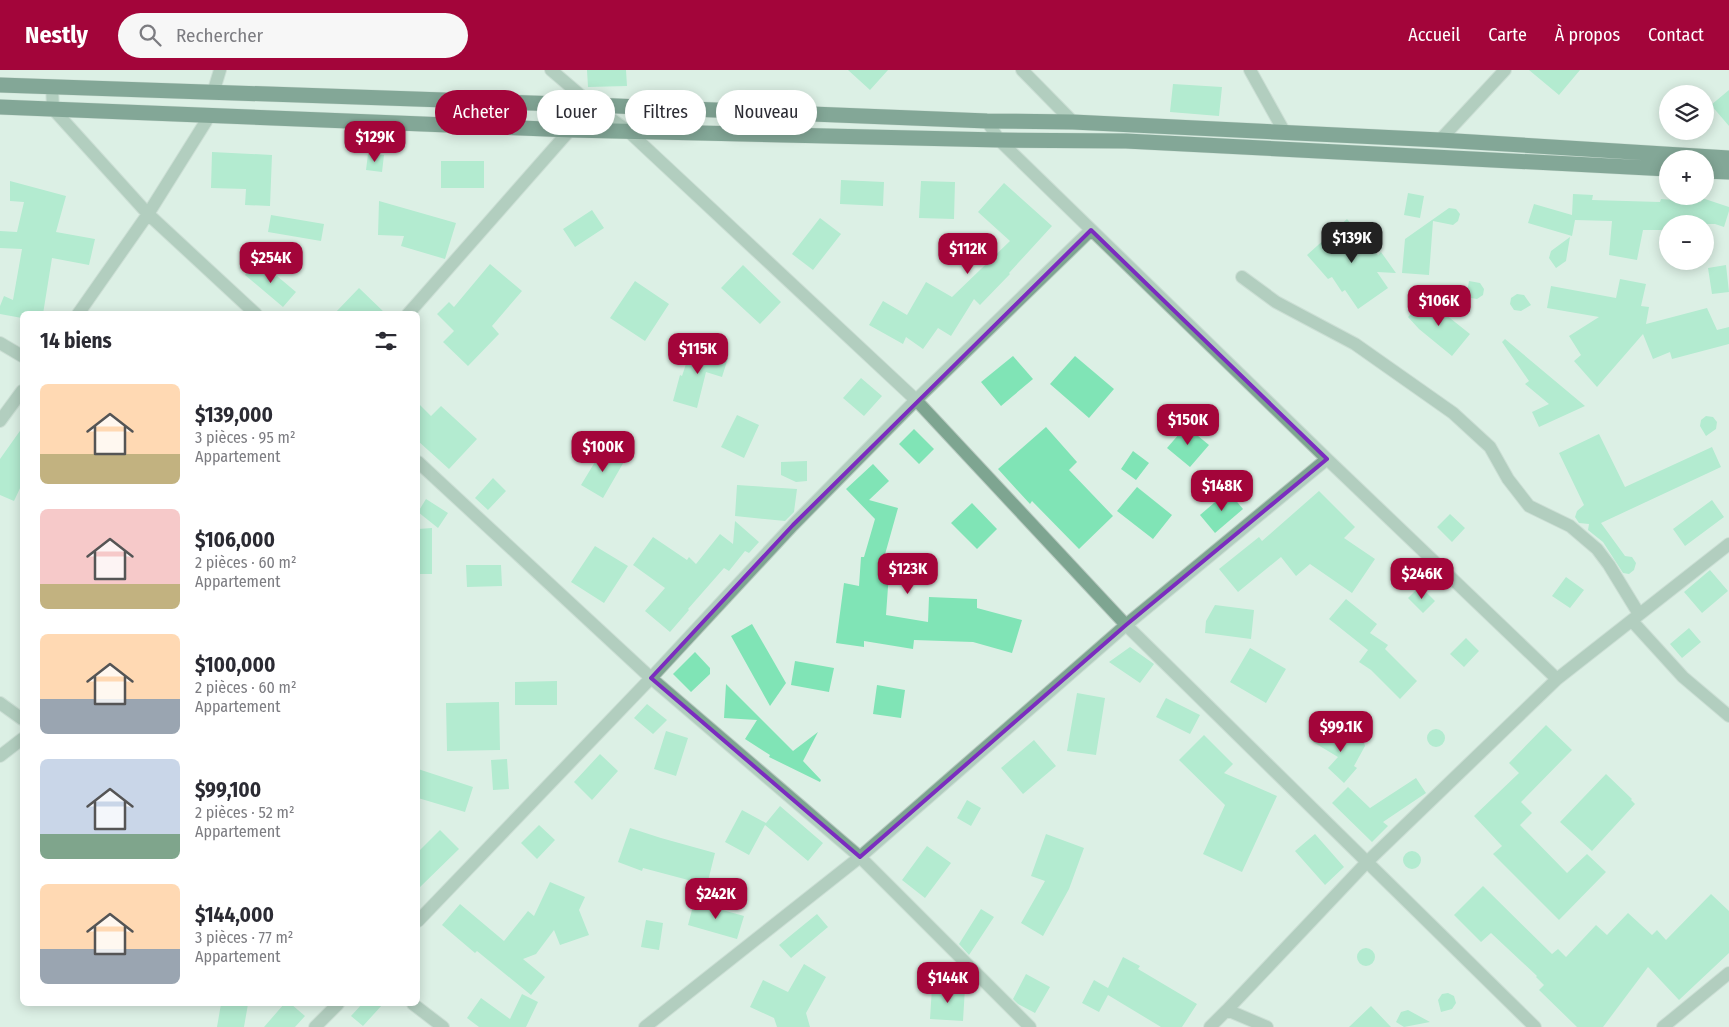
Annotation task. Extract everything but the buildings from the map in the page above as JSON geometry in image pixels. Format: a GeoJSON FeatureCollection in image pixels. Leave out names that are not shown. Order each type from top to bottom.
{"type":"FeatureCollection","features":[{"type":"Feature","properties":{"kind":"highway"},"geometry":{"type":"LineString","coordinates":[[0,84],[537,103]]}},
{"type":"Feature","properties":{"kind":"highway"},"geometry":{"type":"LineString","coordinates":[[615,106],[987,121],[1073,122],[1440,140],[1729,158]]}},
{"type":"Feature","properties":{"kind":"highway"},"geometry":{"type":"LineString","coordinates":[[0,107],[537,129]]}},
{"type":"Feature","properties":{"kind":"highway"},"geometry":{"type":"LineString","coordinates":[[706,133],[1126,141],[1659,169]]}},
{"type":"Feature","properties":{"kind":"highway"},"geometry":{"type":"LineString","coordinates":[[1714,171],[1729,172]]}},
{"type":"Feature","properties":{"kind":"street"},"geometry":{"type":"LineString","coordinates":[[212,93],[220,70]]}},
{"type":"Feature","properties":{"kind":"street"},"geometry":{"type":"LineString","coordinates":[[551,70],[574,90]]}},
{"type":"Feature","properties":{"kind":"street"},"geometry":{"type":"LineString","coordinates":[[1022,70],[1073,122]]}},
{"type":"Feature","properties":{"kind":"street"},"geometry":{"type":"LineString","coordinates":[[1250,70],[1285,133]]}},
{"type":"Feature","properties":{"kind":"street"},"geometry":{"type":"LineString","coordinates":[[1440,140],[1505,70]]}},
{"type":"Feature","properties":{"kind":"street"},"geometry":{"type":"LineString","coordinates":[[52,86],[52,109],[148,214],[253,311]]}},
{"type":"Feature","properties":{"kind":"street"},"geometry":{"type":"LineString","coordinates":[[80,311],[148,214],[210,115]]}},
{"type":"Feature","properties":{"kind":"street"},"geometry":{"type":"LineString","coordinates":[[987,121],[999,140],[1091,230],[1327,459],[1557,678]]}},
{"type":"Feature","properties":{"kind":"street"},"geometry":{"type":"LineString","coordinates":[[411,311],[567,135]]}},
{"type":"Feature","properties":{"kind":"street"},"geometry":{"type":"LineString","coordinates":[[632,135],[916,400],[1126,625],[1535,1027]]}},
{"type":"Feature","properties":{"kind":"street"},"geometry":{"type":"LineString","coordinates":[[420,919],[651,678],[793,525],[916,400],[1091,230]]}},
{"type":"Feature","properties":{"kind":"street"},"geometry":{"type":"LineString","coordinates":[[1242,277],[1276,302],[1355,344],[1453,413],[1490,446],[1508,479],[1528,506],[1570,526],[1597,549],[1609,565],[1635,618],[1683,676],[1729,716]]}},
{"type":"Feature","properties":{"kind":"street"},"geometry":{"type":"LineString","coordinates":[[0,343],[20,355]]}},
{"type":"Feature","properties":{"kind":"street"},"geometry":{"type":"LineString","coordinates":[[0,421],[20,394]]}},
{"type":"Feature","properties":{"kind":"street"},"geometry":{"type":"LineString","coordinates":[[645,1027],[860,857],[1126,625],[1327,459]]}},
{"type":"Feature","properties":{"kind":"street"},"geometry":{"type":"LineString","coordinates":[[420,464],[651,678],[860,857],[1030,1027]]}},
{"type":"Feature","properties":{"kind":"street"},"geometry":{"type":"LineString","coordinates":[[1210,1027],[1367,862],[1557,678],[1729,544]]}},
{"type":"Feature","properties":{"kind":"street"},"geometry":{"type":"LineString","coordinates":[[0,703],[20,718]]}},
{"type":"Feature","properties":{"kind":"street"},"geometry":{"type":"LineString","coordinates":[[0,756],[20,741]]}},
{"type":"Feature","properties":{"kind":"street"},"geometry":{"type":"LineString","coordinates":[[1663,1027],[1729,973]]}},
{"type":"Feature","properties":{"kind":"street"},"geometry":{"type":"LineString","coordinates":[[315,1027],[336,1006]]}},
{"type":"Feature","properties":{"kind":"street"},"geometry":{"type":"LineString","coordinates":[[416,1006],[443,1027]]}},
{"type":"Feature","properties":{"kind":"street"},"geometry":{"type":"LineString","coordinates":[[1228,1010],[1267,1027]]}},
{"type":"Feature","properties":{"kind":"highlighted area"},"geometry":{"type":"Polygon","coordinates":[[[1091,230],[1327,459],[1126,625],[860,857],[651,678],[793,525],[1091,230]]]}}]}
